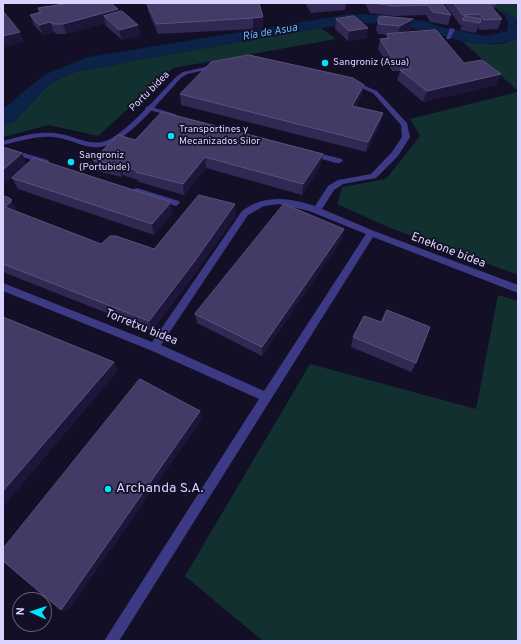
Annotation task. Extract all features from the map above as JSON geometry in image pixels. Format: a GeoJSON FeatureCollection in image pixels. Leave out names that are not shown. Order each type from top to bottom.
{"type":"FeatureCollection","features":[{"type":"Feature","properties":{"kind":"street"},"geometry":{"type":"LineString","coordinates":[[448,38],[452,29]]}},
{"type":"Feature","properties":{"kind":"street","name":"Portu bidea"},"geometry":{"type":"LineString","coordinates":[[3,143],[35,135],[56,135],[83,144],[107,143],[120,136],[185,73],[229,64]]}},
{"type":"Feature","properties":{"kind":"street"},"geometry":{"type":"LineString","coordinates":[[316,211],[331,188],[341,182],[373,176],[395,154],[406,137],[404,125],[375,92],[344,80]]}},
{"type":"Feature","properties":{"kind":"street"},"geometry":{"type":"LineString","coordinates":[[148,108],[179,117]]}},
{"type":"Feature","properties":{"kind":"street"},"geometry":{"type":"LineString","coordinates":[[3,149],[56,166]]}},
{"type":"Feature","properties":{"kind":"street"},"geometry":{"type":"LineString","coordinates":[[301,151],[339,161]]}},
{"type":"Feature","properties":{"kind":"street"},"geometry":{"type":"LineString","coordinates":[[131,189],[176,203]]}},
{"type":"Feature","properties":{"kind":"street","name":"Enekone bidea"},"geometry":{"type":"LineString","coordinates":[[154,348],[245,213],[262,203],[280,201],[297,204],[518,289]]}},
{"type":"Feature","properties":{"kind":"street"},"geometry":{"type":"LineString","coordinates":[[111,641],[370,233]]}},
{"type":"Feature","properties":{"kind":"street","name":"Torretxu bidea"},"geometry":{"type":"LineString","coordinates":[[4,290],[154,348],[267,397]]}},
{"type":"Feature","properties":{"kind":"green space"},"geometry":{"type":"Polygon","coordinates":[[[489,3],[518,3],[518,21],[504,14],[489,3]]]}},
{"type":"Feature","properties":{"kind":"green space"},"geometry":{"type":"Polygon","coordinates":[[[321,28],[336,39],[173,68],[98,136],[49,125],[3,137],[3,126],[15,121],[49,84],[71,73],[158,56],[321,28]]]}},
{"type":"Feature","properties":{"kind":"green space"},"geometry":{"type":"Polygon","coordinates":[[[518,36],[518,91],[462,41],[484,44],[499,44],[506,43],[518,36]]]}},
{"type":"Feature","properties":{"kind":"green space"},"geometry":{"type":"Polygon","coordinates":[[[518,92],[518,275],[390,228],[337,204],[342,187],[386,179],[420,136],[410,119],[518,92]]]}},
{"type":"Feature","properties":{"kind":"green space"},"geometry":{"type":"Polygon","coordinates":[[[498,295],[518,301],[518,641],[263,641],[185,576],[310,364],[476,409],[498,295]]]}},
{"type":"Feature","properties":{"kind":"water","name":"Ría de Asua"},"geometry":{"type":"Polygon","coordinates":[[[498,5],[518,21],[518,36],[514,40],[503,43],[482,44],[462,41],[421,30],[384,24],[363,23],[321,28],[158,56],[71,73],[49,84],[15,121],[3,126],[3,109],[44,75],[88,57],[350,14],[384,15],[424,21],[441,27],[486,36],[507,31],[508,21],[498,5]]]}},
{"type":"Feature","properties":{"kind":"building"},"geometry":{"type":"Polygon","coordinates":[[[63,3],[111,3],[118,9],[63,24],[53,24],[50,22],[39,25],[30,15],[41,12],[38,8],[64,4],[63,3]]]}},
{"type":"Feature","properties":{"kind":"building"},"geometry":{"type":"Polygon","coordinates":[[[147,3],[259,3],[263,17],[157,24],[147,3]]]}},
{"type":"Feature","properties":{"kind":"building"},"geometry":{"type":"Polygon","coordinates":[[[372,3],[442,3],[451,15],[433,12],[428,5],[395,6],[372,3]]]}},
{"type":"Feature","properties":{"kind":"building"},"geometry":{"type":"Polygon","coordinates":[[[454,3],[495,3],[496,4],[489,4],[502,19],[484,20],[479,14],[463,15],[454,3]]]}},
{"type":"Feature","properties":{"kind":"building"},"geometry":{"type":"Polygon","coordinates":[[[3,11],[20,32],[3,36],[3,11]]]}},
{"type":"Feature","properties":{"kind":"building"},"geometry":{"type":"Polygon","coordinates":[[[122,11],[138,25],[119,30],[104,16],[122,11]]]}},
{"type":"Feature","properties":{"kind":"building"},"geometry":{"type":"Polygon","coordinates":[[[354,16],[368,28],[349,31],[336,19],[354,16]]]}},
{"type":"Feature","properties":{"kind":"building"},"geometry":{"type":"Polygon","coordinates":[[[380,16],[413,19],[400,26],[379,24],[378,20],[380,16]]]}},
{"type":"Feature","properties":{"kind":"building"},"geometry":{"type":"Polygon","coordinates":[[[465,16],[481,19],[480,23],[463,20],[465,16]]]}},
{"type":"Feature","properties":{"kind":"building"},"geometry":{"type":"Polygon","coordinates":[[[436,30],[464,63],[482,60],[501,74],[427,91],[400,70],[411,69],[404,60],[394,61],[380,39],[389,38],[387,34],[436,30]]]}},
{"type":"Feature","properties":{"kind":"building"},"geometry":{"type":"Polygon","coordinates":[[[249,55],[353,78],[364,85],[352,106],[383,113],[368,142],[180,94],[211,62],[249,55]]]}},
{"type":"Feature","properties":{"kind":"building"},"geometry":{"type":"Polygon","coordinates":[[[162,112],[323,154],[303,184],[205,157],[183,184],[136,172],[136,170],[120,164],[119,166],[93,160],[118,135],[135,140],[162,112]]]}},
{"type":"Feature","properties":{"kind":"building"},"geometry":{"type":"Polygon","coordinates":[[[3,147],[22,153],[3,170],[3,147]]]}},
{"type":"Feature","properties":{"kind":"building"},"geometry":{"type":"Polygon","coordinates":[[[34,158],[171,202],[152,224],[12,178],[34,158]]]}},
{"type":"Feature","properties":{"kind":"building"},"geometry":{"type":"Polygon","coordinates":[[[199,195],[235,204],[194,262],[149,321],[3,264],[3,196],[11,199],[11,202],[5,207],[101,244],[110,236],[116,236],[154,249],[199,195]]]}},
{"type":"Feature","properties":{"kind":"building"},"geometry":{"type":"Polygon","coordinates":[[[284,204],[344,229],[262,347],[195,314],[284,204]]]}},
{"type":"Feature","properties":{"kind":"building"},"geometry":{"type":"Polygon","coordinates":[[[387,310],[430,327],[416,363],[353,337],[364,316],[381,322],[387,310]]]}},
{"type":"Feature","properties":{"kind":"building"},"geometry":{"type":"Polygon","coordinates":[[[3,317],[114,362],[3,491],[3,317]]]}},
{"type":"Feature","properties":{"kind":"building","name":"Archanda S.A."},"geometry":{"type":"Polygon","coordinates":[[[140,379],[200,411],[61,610],[52,602],[52,592],[40,592],[3,561],[3,549],[140,379]]]}},
{"type":"Feature","properties":{"kind":"place","name":"Sangroniz (Asua)"},"geometry":{"type":"Point","coordinates":[325,63]}},
{"type":"Feature","properties":{"kind":"place","name":"Transportines y Mecanizados Silor"},"geometry":{"type":"Point","coordinates":[171,136]}},
{"type":"Feature","properties":{"kind":"place","name":"Sangroniz (Portubide)"},"geometry":{"type":"Point","coordinates":[71,162]}},
{"type":"Feature","properties":{"kind":"place","name":"Archanda S.A."},"geometry":{"type":"Point","coordinates":[108,489]}}]}
